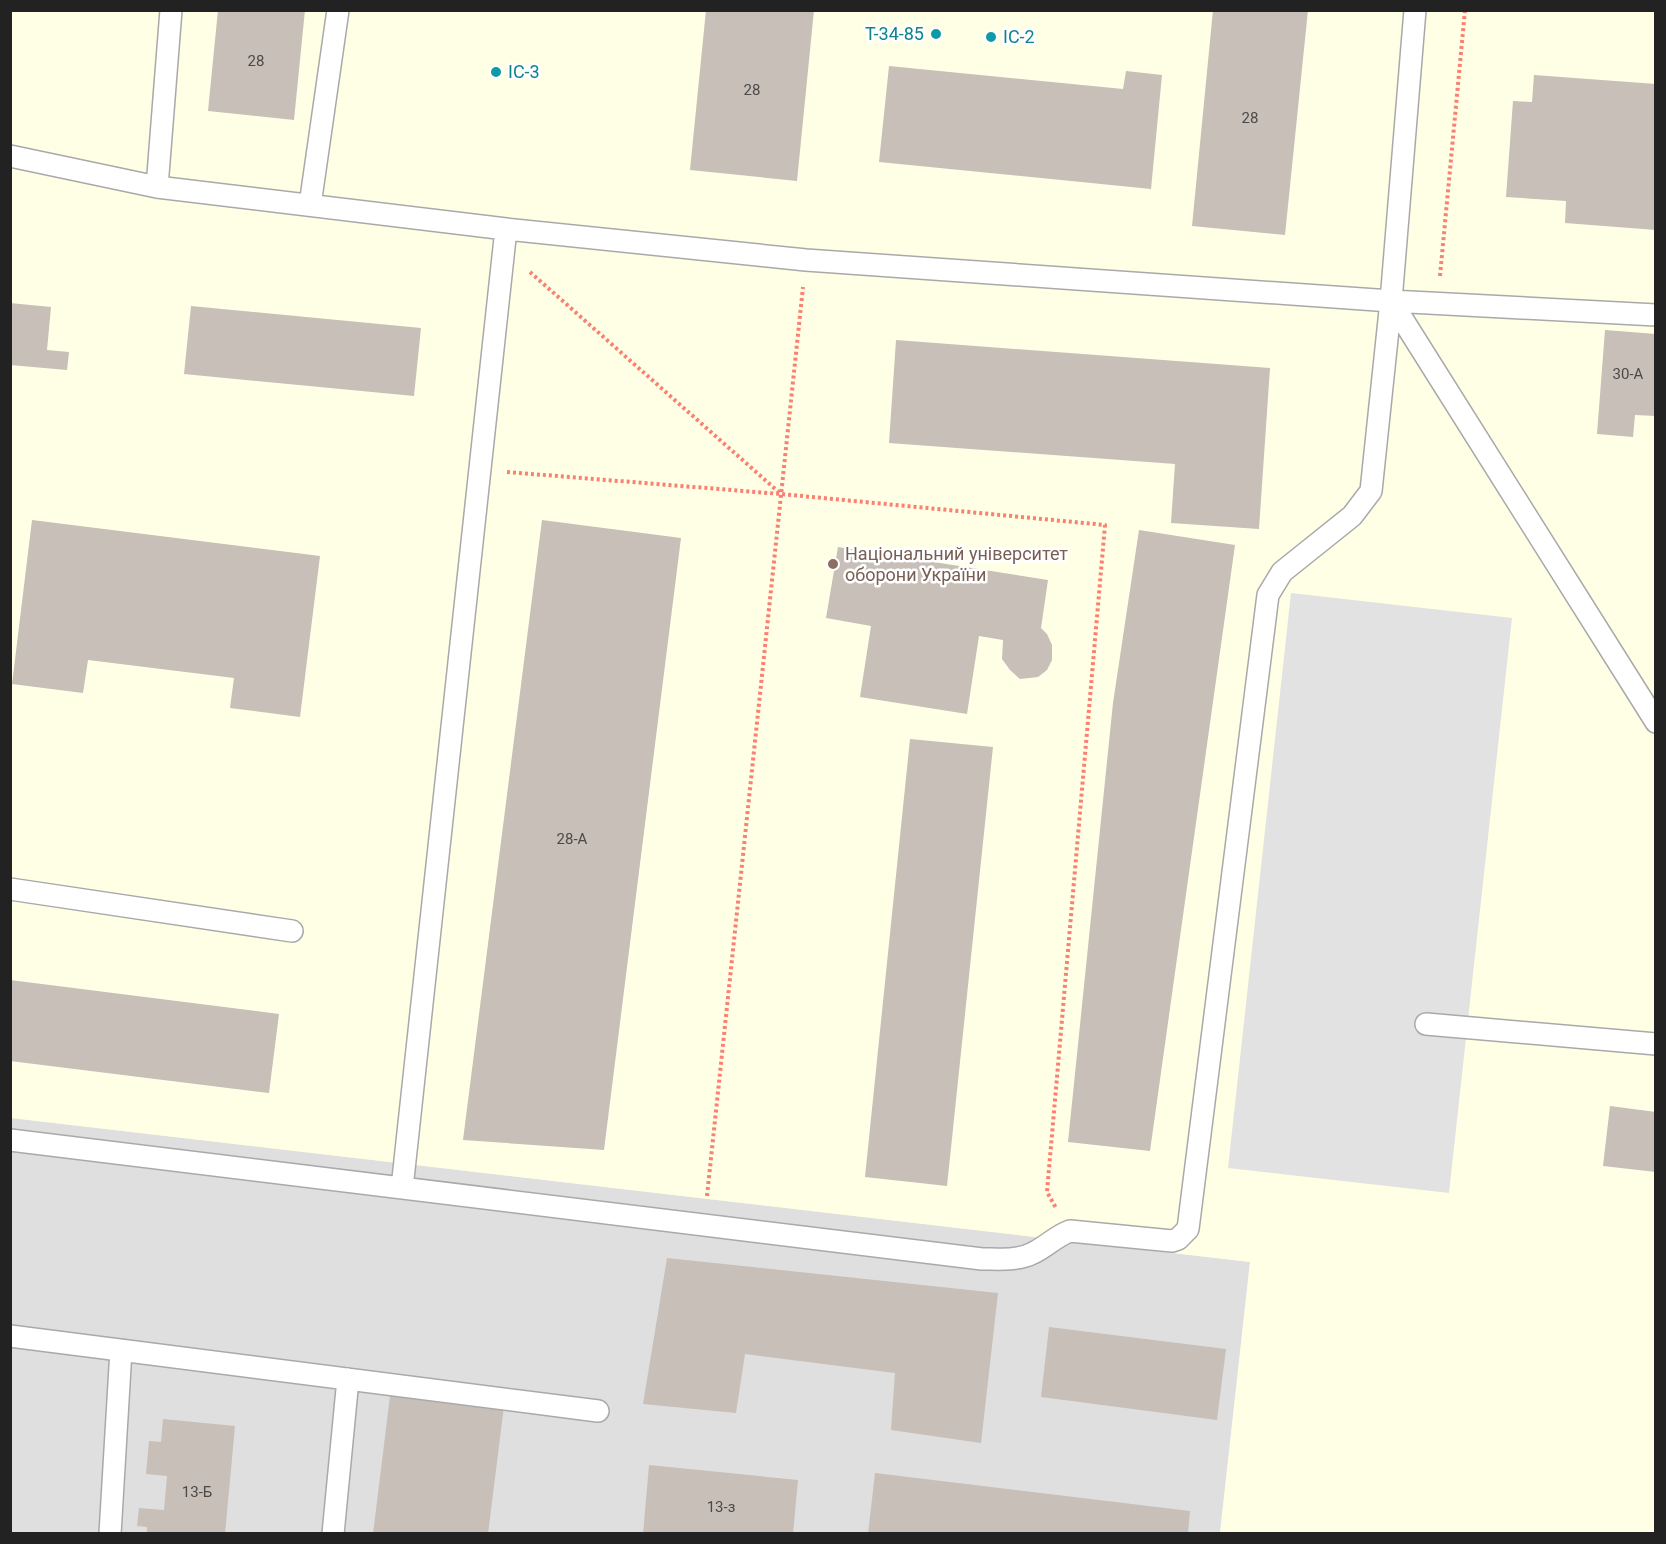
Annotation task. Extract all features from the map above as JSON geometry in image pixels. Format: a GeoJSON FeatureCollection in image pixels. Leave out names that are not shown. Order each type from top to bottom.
{"type":"FeatureCollection","features":[{"type":"Feature","properties":{"kind":"lane"},"geometry":{"type":"LineString","coordinates":[[157,187],[171,10]]}},
{"type":"Feature","properties":{"kind":"lane"},"geometry":{"type":"LineString","coordinates":[[310,206],[338,10]]}},
{"type":"Feature","properties":{"kind":"lane"},"geometry":{"type":"LineString","coordinates":[[10,1140],[992,1259],[1012,1260],[1033,1254],[1059,1235],[1070,1231],[1172,1241],[1179,1239],[1188,1229],[1268,595],[1282,572],[1352,516],[1371,491],[1391,301],[1415,10]]}},
{"type":"Feature","properties":{"kind":"lane"},"geometry":{"type":"LineString","coordinates":[[10,156],[157,187],[310,206],[505,239],[1391,301],[1656,315]]}},
{"type":"Feature","properties":{"kind":"lane"},"geometry":{"type":"LineString","coordinates":[[402,1188],[505,239]]}},
{"type":"Feature","properties":{"kind":"lane"},"geometry":{"type":"LineString","coordinates":[[1391,301],[1656,722]]}},
{"type":"Feature","properties":{"kind":"lane"},"geometry":{"type":"LineString","coordinates":[[10,889],[292,931]]}},
{"type":"Feature","properties":{"kind":"lane"},"geometry":{"type":"LineString","coordinates":[[1426,1024],[1656,1044]]}},
{"type":"Feature","properties":{"kind":"lane"},"geometry":{"type":"LineString","coordinates":[[10,1336],[598,1411]]}},
{"type":"Feature","properties":{"kind":"lane"},"geometry":{"type":"LineString","coordinates":[[110,1533],[121,1350]]}},
{"type":"Feature","properties":{"kind":"lane"},"geometry":{"type":"LineString","coordinates":[[333,1533],[348,1379]]}},
{"type":"Feature","properties":{"kind":"path"},"geometry":{"type":"LineString","coordinates":[[1437,303],[1465,10]]}},
{"type":"Feature","properties":{"kind":"path"},"geometry":{"type":"LineString","coordinates":[[505,239],[781,494]]}},
{"type":"Feature","properties":{"kind":"path"},"geometry":{"type":"LineString","coordinates":[[704,1225],[806,260]]}},
{"type":"Feature","properties":{"kind":"path"},"geometry":{"type":"LineString","coordinates":[[480,470],[781,494],[1105,525],[1047,1192],[1070,1231]]}},
{"type":"Feature","properties":{"kind":"shaded area","name":"Національний університет оборони України"},"geometry":{"type":"Polygon","coordinates":[[[11,11],[1655,11],[1655,1533],[1220,1533],[1250,1262],[11,1118],[11,11]]]}},
{"type":"Feature","properties":{"kind":"shaded area"},"geometry":{"type":"Polygon","coordinates":[[[1291,593],[1512,618],[1449,1193],[1228,1168],[1291,593]]]}},
{"type":"Feature","properties":{"kind":"shaded area"},"geometry":{"type":"Polygon","coordinates":[[[11,1118],[1250,1262],[1220,1533],[11,1534],[11,1118]]]}},
{"type":"Feature","properties":{"kind":"building"},"geometry":{"type":"Polygon","coordinates":[[[218,10],[305,10],[294,120],[208,111],[218,10]]]}},
{"type":"Feature","properties":{"kind":"building"},"geometry":{"type":"Polygon","coordinates":[[[706,10],[814,10],[797,181],[690,170],[706,10]]]}},
{"type":"Feature","properties":{"kind":"building"},"geometry":{"type":"Polygon","coordinates":[[[1213,10],[1308,10],[1285,235],[1192,226],[1213,10]]]}},
{"type":"Feature","properties":{"kind":"building"},"geometry":{"type":"Polygon","coordinates":[[[889,66],[1123,89],[1126,71],[1162,75],[1151,189],[879,162],[889,66]]]}},
{"type":"Feature","properties":{"kind":"building"},"geometry":{"type":"Polygon","coordinates":[[[1534,75],[1656,84],[1656,230],[1565,223],[1566,201],[1506,197],[1513,101],[1532,102],[1534,75]]]}},
{"type":"Feature","properties":{"kind":"building"},"geometry":{"type":"Polygon","coordinates":[[[10,303],[51,307],[47,350],[69,352],[67,370],[10,365],[10,303]]]}},
{"type":"Feature","properties":{"kind":"building"},"geometry":{"type":"Polygon","coordinates":[[[191,306],[421,328],[414,396],[184,374],[191,306]]]}},
{"type":"Feature","properties":{"kind":"building"},"geometry":{"type":"Polygon","coordinates":[[[1605,330],[1656,334],[1656,416],[1635,415],[1633,437],[1597,434],[1605,330]]]}},
{"type":"Feature","properties":{"kind":"building"},"geometry":{"type":"Polygon","coordinates":[[[896,340],[1270,368],[1259,529],[1171,523],[1175,464],[889,443],[896,340]]]}},
{"type":"Feature","properties":{"kind":"building"},"geometry":{"type":"Polygon","coordinates":[[[32,520],[320,556],[300,717],[230,708],[234,678],[88,660],[83,693],[12,684],[32,520]]]}},
{"type":"Feature","properties":{"kind":"building"},"geometry":{"type":"Polygon","coordinates":[[[542,520],[681,538],[604,1150],[463,1140],[542,520]]]}},
{"type":"Feature","properties":{"kind":"building"},"geometry":{"type":"Polygon","coordinates":[[[1139,530],[1235,545],[1150,1151],[1068,1142],[1113,703],[1139,530]]]}},
{"type":"Feature","properties":{"kind":"building"},"geometry":{"type":"Polygon","coordinates":[[[838,547],[1048,580],[1041,628],[1052,645],[1052,660],[1047,670],[1038,677],[1020,679],[1002,659],[1003,640],[979,636],[967,714],[860,697],[871,626],[826,618],[838,547]]]}},
{"type":"Feature","properties":{"kind":"building"},"geometry":{"type":"Polygon","coordinates":[[[910,739],[993,747],[947,1186],[865,1177],[910,739]]]}},
{"type":"Feature","properties":{"kind":"building"},"geometry":{"type":"Polygon","coordinates":[[[10,980],[279,1014],[269,1093],[10,1061],[10,980]]]}},
{"type":"Feature","properties":{"kind":"building"},"geometry":{"type":"Polygon","coordinates":[[[1610,1106],[1656,1112],[1656,1172],[1603,1166],[1610,1106]]]}},
{"type":"Feature","properties":{"kind":"building"},"geometry":{"type":"Polygon","coordinates":[[[667,1258],[998,1293],[981,1443],[891,1430],[895,1373],[745,1354],[736,1413],[643,1404],[667,1258]]]}},
{"type":"Feature","properties":{"kind":"building"},"geometry":{"type":"Polygon","coordinates":[[[1049,1327],[1226,1349],[1217,1420],[1041,1397],[1049,1327]]]}},
{"type":"Feature","properties":{"kind":"building"},"geometry":{"type":"Polygon","coordinates":[[[390,1396],[504,1406],[488,1534],[373,1534],[390,1396]]]}},
{"type":"Feature","properties":{"kind":"building"},"geometry":{"type":"Polygon","coordinates":[[[163,1419],[235,1426],[225,1534],[147,1534],[147,1527],[137,1526],[139,1508],[164,1510],[167,1476],[146,1474],[149,1441],[161,1442],[163,1419]]]}},
{"type":"Feature","properties":{"kind":"building"},"geometry":{"type":"Polygon","coordinates":[[[649,1465],[798,1480],[793,1534],[643,1534],[649,1465]]]}},
{"type":"Feature","properties":{"kind":"building"},"geometry":{"type":"Polygon","coordinates":[[[875,1473],[1190,1511],[1188,1534],[868,1534],[875,1473]]]}},
{"type":"Feature","properties":{"kind":"place","name":"Т-34-85"},"geometry":{"type":"Point","coordinates":[936,34]}},
{"type":"Feature","properties":{"kind":"place","name":"ІС-2"},"geometry":{"type":"Point","coordinates":[991,37]}},
{"type":"Feature","properties":{"kind":"place","name":"ІС-3"},"geometry":{"type":"Point","coordinates":[496,72]}},
{"type":"Feature","properties":{"kind":"place","name":"Національний університет оборони України"},"geometry":{"type":"Point","coordinates":[833,564]}}]}
